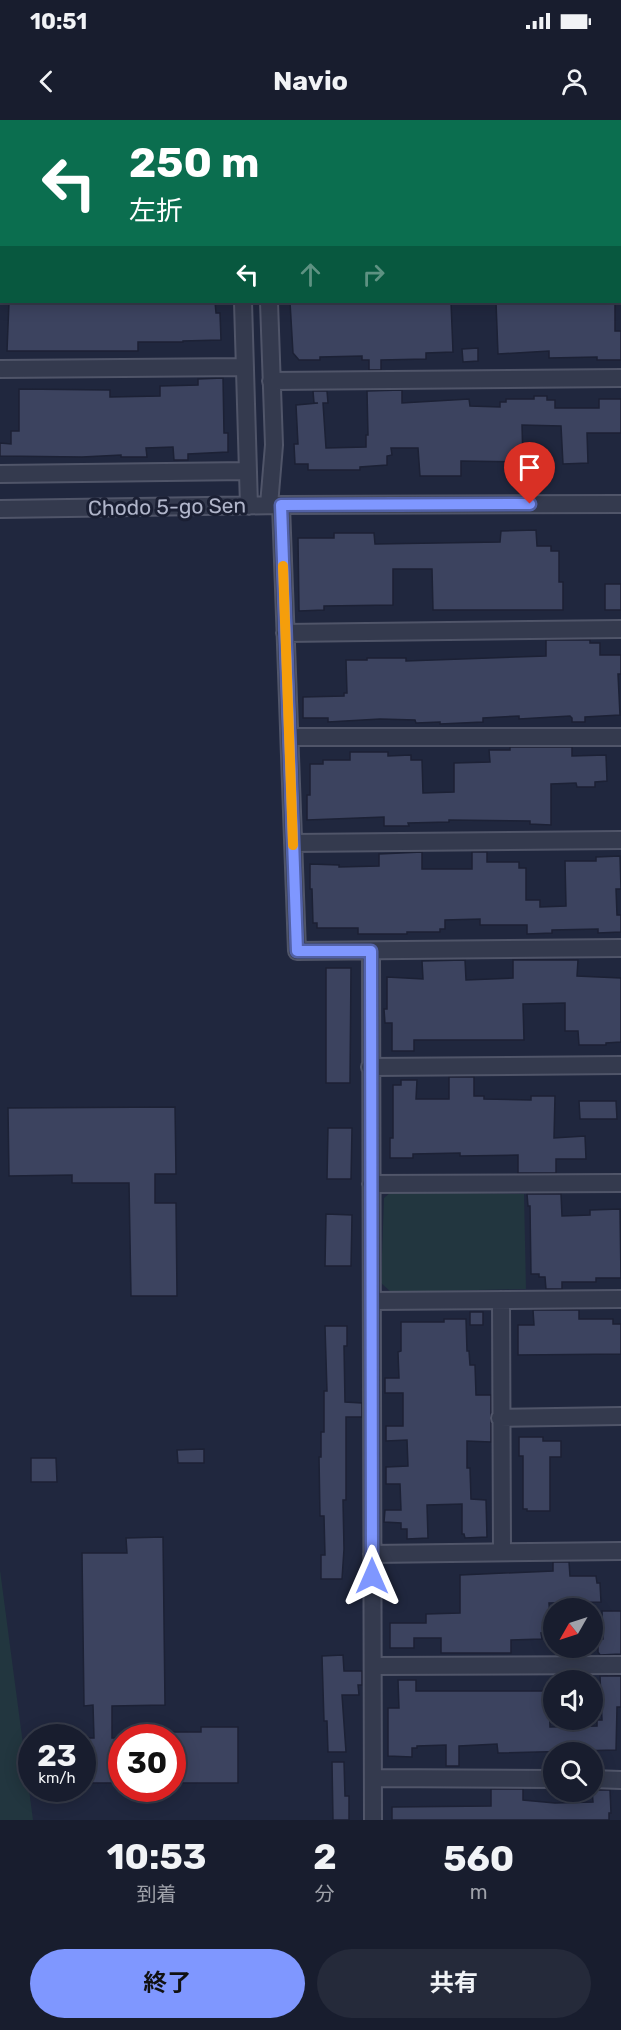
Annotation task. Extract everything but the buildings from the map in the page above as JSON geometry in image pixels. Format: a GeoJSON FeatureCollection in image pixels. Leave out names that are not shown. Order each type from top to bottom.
{"type":"FeatureCollection","features":[{"type":"Feature","properties":{"kind":"street"},"geometry":{"type":"LineString","coordinates":[[243,303],[249,506]]}},
{"type":"Feature","properties":{"kind":"street"},"geometry":{"type":"LineString","coordinates":[[269,303],[275,505],[285,633],[297,951],[621,948]]}},
{"type":"Feature","properties":{"kind":"street"},"geometry":{"type":"LineString","coordinates":[[0,369],[245,368]]}},
{"type":"Feature","properties":{"kind":"street"},"geometry":{"type":"LineString","coordinates":[[271,381],[621,378]]}},
{"type":"Feature","properties":{"kind":"street"},"geometry":{"type":"LineString","coordinates":[[0,474],[248,471]]}},
{"type":"Feature","properties":{"kind":"street","name":"Chodo 5-go Sen"},"geometry":{"type":"LineString","coordinates":[[0,509],[621,504]]}},
{"type":"Feature","properties":{"kind":"street"},"geometry":{"type":"LineString","coordinates":[[285,633],[621,629]]}},
{"type":"Feature","properties":{"kind":"street"},"geometry":{"type":"LineString","coordinates":[[290,737],[621,737]]}},
{"type":"Feature","properties":{"kind":"street"},"geometry":{"type":"LineString","coordinates":[[293,843],[621,840]]}},
{"type":"Feature","properties":{"kind":"street"},"geometry":{"type":"LineString","coordinates":[[371,951],[373,1820]]}},
{"type":"Feature","properties":{"kind":"street"},"geometry":{"type":"LineString","coordinates":[[370,1067],[621,1065]]}},
{"type":"Feature","properties":{"kind":"street"},"geometry":{"type":"LineString","coordinates":[[371,1184],[621,1183]]}},
{"type":"Feature","properties":{"kind":"street"},"geometry":{"type":"LineString","coordinates":[[372,1300],[621,1299]]}},
{"type":"Feature","properties":{"kind":"street"},"geometry":{"type":"LineString","coordinates":[[501,1300],[502,1552]]}},
{"type":"Feature","properties":{"kind":"street"},"geometry":{"type":"LineString","coordinates":[[500,1418],[621,1416]]}},
{"type":"Feature","properties":{"kind":"street"},"geometry":{"type":"LineString","coordinates":[[372,1554],[621,1551]]}},
{"type":"Feature","properties":{"kind":"street"},"geometry":{"type":"LineString","coordinates":[[373,1666],[621,1665]]}},
{"type":"Feature","properties":{"kind":"street"},"geometry":{"type":"LineString","coordinates":[[373,1778],[543,1779]]}},
{"type":"Feature","properties":{"kind":"street"},"geometry":{"type":"LineString","coordinates":[[603,1779],[621,1780]]}},
{"type":"Feature","properties":{"kind":"shaded area"},"geometry":{"type":"Polygon","coordinates":[[[391,1192],[524,1194],[526,1289],[391,1292],[381,1283],[384,1198],[391,1192]]]}},
{"type":"Feature","properties":{"kind":"shaded area"},"geometry":{"type":"Polygon","coordinates":[[[0,1570],[20,1724],[18,1724],[18,1802],[31,1802],[33,1820],[0,1820],[0,1570]]]}},
{"type":"Feature","properties":{"kind":"slow traffic"},"geometry":{"type":"LineString","coordinates":[[283,566],[293,845]]}},
{"type":"Feature","properties":{"kind":"route"},"geometry":{"type":"LineString","coordinates":[[372,1576],[371,951],[297,951],[281,505],[530,504]]}}]}
